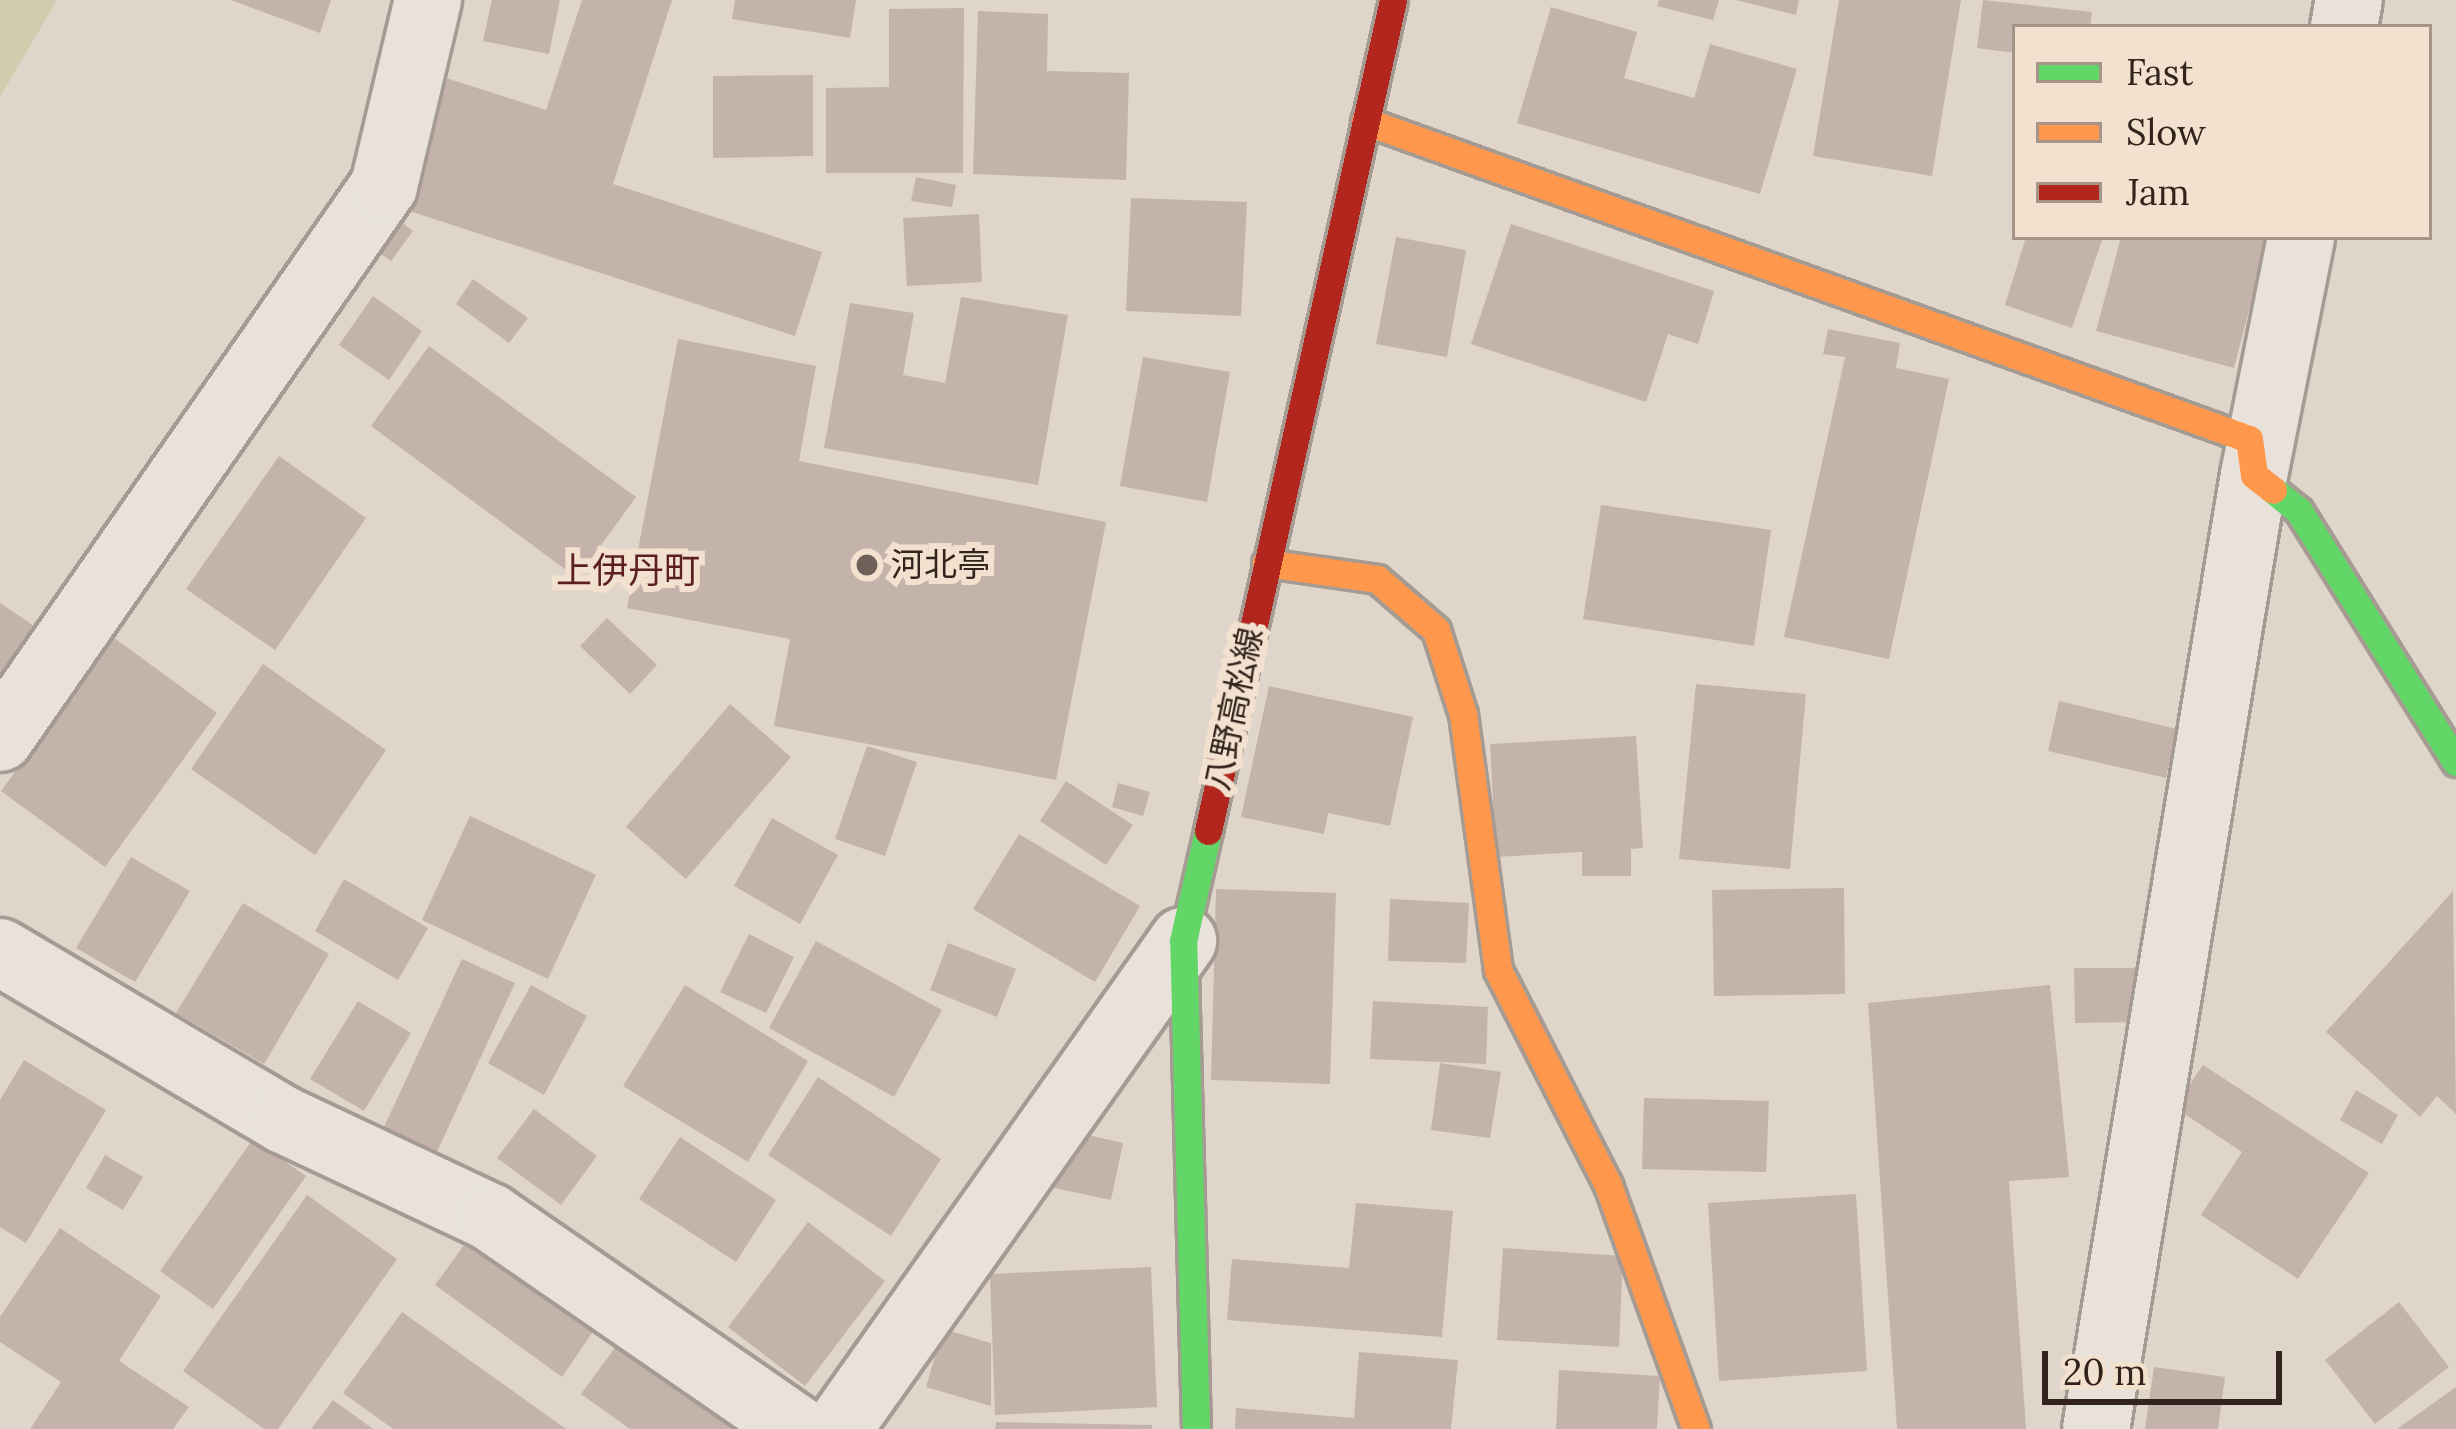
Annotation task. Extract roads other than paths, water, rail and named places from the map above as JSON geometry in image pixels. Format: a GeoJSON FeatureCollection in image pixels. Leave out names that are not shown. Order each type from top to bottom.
{"type":"FeatureCollection","features":[{"type":"Feature","properties":{"kind":"street"},"geometry":{"type":"LineString","coordinates":[[0,737],[384,186],[428,0]]}},
{"type":"Feature","properties":{"kind":"street","name":"八野高松線"},"geometry":{"type":"LineString","coordinates":[[1196,1429],[1183,941],[1393,0]]}},
{"type":"Feature","properties":{"kind":"street"},"geometry":{"type":"LineString","coordinates":[[1365,121],[2249,439],[2254,475],[2299,511],[2456,762]]}},
{"type":"Feature","properties":{"kind":"street"},"geometry":{"type":"LineString","coordinates":[[2096,1429],[2254,475],[2301,240]]}},
{"type":"Feature","properties":{"kind":"street"},"geometry":{"type":"LineString","coordinates":[[1266,563],[1377,579],[1436,630],[1463,714],[1498,970],[1608,1185],[1696,1429]]}},
{"type":"Feature","properties":{"kind":"street"},"geometry":{"type":"LineString","coordinates":[[838,1429],[1183,941]]}},
{"type":"Feature","properties":{"kind":"street"},"geometry":{"type":"LineString","coordinates":[[0,952],[284,1120],[490,1217],[797,1429]]}},
{"type":"Feature","properties":{"kind":"place","name":"河北亭"},"geometry":{"type":"Point","coordinates":[867,565]}},
{"type":"Feature","properties":{"kind":"district","name":"上伊丹町"},"geometry":{"type":"Point","coordinates":[628,571]}}]}
